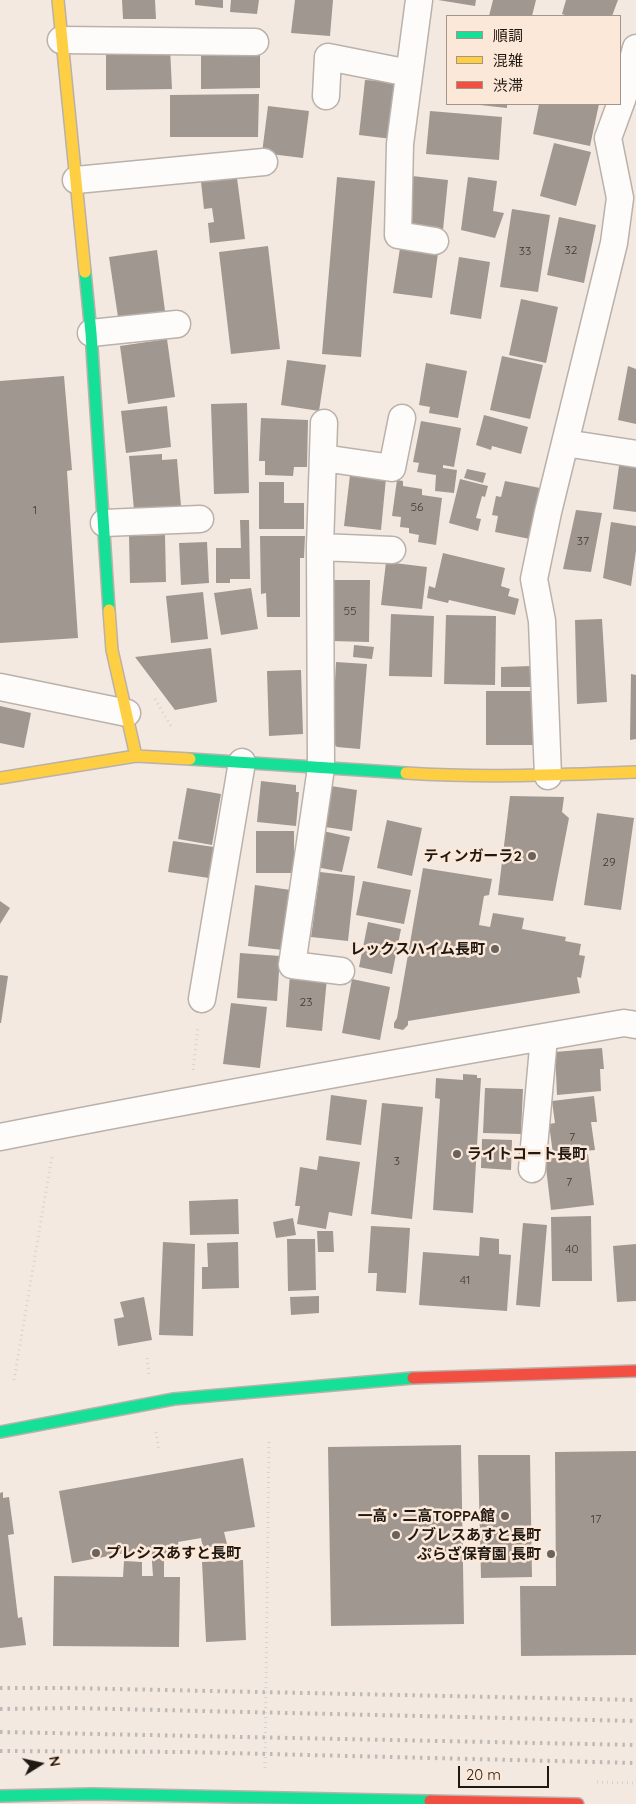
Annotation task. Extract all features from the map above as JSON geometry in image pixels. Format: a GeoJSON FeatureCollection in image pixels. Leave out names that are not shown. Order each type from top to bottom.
{"type":"FeatureCollection","features":[{"type":"Feature","properties":{"kind":"street"},"geometry":{"type":"LineString","coordinates":[[58,0],[92,333],[112,650],[136,756]]}},
{"type":"Feature","properties":{"kind":"street"},"geometry":{"type":"LineString","coordinates":[[419,0],[400,144],[398,235],[435,241]]}},
{"type":"Feature","properties":{"kind":"street"},"geometry":{"type":"LineString","coordinates":[[61,40],[255,42]]}},
{"type":"Feature","properties":{"kind":"street"},"geometry":{"type":"LineString","coordinates":[[548,776],[542,622],[534,579],[565,443],[625,245],[620,198],[608,138],[629,98],[636,48]]}},
{"type":"Feature","properties":{"kind":"street"},"geometry":{"type":"LineString","coordinates":[[326,96],[328,57],[410,73]]}},
{"type":"Feature","properties":{"kind":"street"},"geometry":{"type":"LineString","coordinates":[[76,180],[264,162]]}},
{"type":"Feature","properties":{"kind":"street"},"geometry":{"type":"LineString","coordinates":[[92,333],[177,324]]}},
{"type":"Feature","properties":{"kind":"street"},"geometry":{"type":"LineString","coordinates":[[322,458],[392,468],[402,418]]}},
{"type":"Feature","properties":{"kind":"street"},"geometry":{"type":"LineString","coordinates":[[324,423],[320,547],[321,768],[292,965],[341,971]]}},
{"type":"Feature","properties":{"kind":"street"},"geometry":{"type":"LineString","coordinates":[[565,443],[636,454]]}},
{"type":"Feature","properties":{"kind":"street"},"geometry":{"type":"LineString","coordinates":[[104,523],[200,519]]}},
{"type":"Feature","properties":{"kind":"street"},"geometry":{"type":"LineString","coordinates":[[320,547],[392,550]]}},
{"type":"Feature","properties":{"kind":"street"},"geometry":{"type":"LineString","coordinates":[[0,687],[127,712]]}},
{"type":"Feature","properties":{"kind":"street"},"geometry":{"type":"LineString","coordinates":[[0,778],[136,756],[437,775],[548,776],[636,772]]}},
{"type":"Feature","properties":{"kind":"street"},"geometry":{"type":"LineString","coordinates":[[202,999],[242,762]]}},
{"type":"Feature","properties":{"kind":"street"},"geometry":{"type":"LineString","coordinates":[[0,1137],[190,1100],[544,1037],[624,1023],[636,1025]]}},
{"type":"Feature","properties":{"kind":"street"},"geometry":{"type":"LineString","coordinates":[[532,1169],[544,1037]]}},
{"type":"Feature","properties":{"kind":"street"},"geometry":{"type":"LineString","coordinates":[[0,1432],[174,1399],[434,1376],[636,1371]]}},
{"type":"Feature","properties":{"kind":"street"},"geometry":{"type":"LineString","coordinates":[[0,1796],[91,1799],[578,1804]]}},
{"type":"Feature","properties":{"kind":"path"},"geometry":{"type":"LineString","coordinates":[[190,1100],[202,999]]}},
{"type":"Feature","properties":{"kind":"path"},"geometry":{"type":"LineString","coordinates":[[14,1380],[57,1126]]}},
{"type":"Feature","properties":{"kind":"path"},"geometry":{"type":"LineString","coordinates":[[147,1358],[150,1381]]}},
{"type":"Feature","properties":{"kind":"path"},"geometry":{"type":"LineString","coordinates":[[156,1427],[159,1451]]}},
{"type":"Feature","properties":{"kind":"path"},"geometry":{"type":"LineString","coordinates":[[265,1769],[269,1441]]}},
{"type":"Feature","properties":{"kind":"building"},"geometry":{"type":"Polygon","coordinates":[[[122,0],[155,0],[156,19],[123,19],[122,0]]]}},
{"type":"Feature","properties":{"kind":"building"},"geometry":{"type":"Polygon","coordinates":[[[195,0],[223,0],[223,8],[195,5],[195,0]]]}},
{"type":"Feature","properties":{"kind":"building"},"geometry":{"type":"Polygon","coordinates":[[[231,0],[259,0],[257,14],[230,12],[231,0]]]}},
{"type":"Feature","properties":{"kind":"building"},"geometry":{"type":"Polygon","coordinates":[[[295,0],[333,0],[330,36],[291,33],[295,0]]]}},
{"type":"Feature","properties":{"kind":"building"},"geometry":{"type":"Polygon","coordinates":[[[438,0],[476,0],[475,6],[438,0]]]}},
{"type":"Feature","properties":{"kind":"building"},"geometry":{"type":"Polygon","coordinates":[[[493,0],[536,0],[532,15],[489,15],[493,0]]]}},
{"type":"Feature","properties":{"kind":"building"},"geometry":{"type":"Polygon","coordinates":[[[566,0],[618,0],[612,15],[562,14],[566,0]]]}},
{"type":"Feature","properties":{"kind":"building"},"geometry":{"type":"Polygon","coordinates":[[[170,48],[172,89],[106,90],[106,49],[170,48]]]}},
{"type":"Feature","properties":{"kind":"building"},"geometry":{"type":"Polygon","coordinates":[[[201,48],[260,48],[260,88],[201,89],[201,48]]]}},
{"type":"Feature","properties":{"kind":"building"},"geometry":{"type":"Polygon","coordinates":[[[365,80],[396,82],[392,139],[359,135],[365,80]]]}},
{"type":"Feature","properties":{"kind":"building"},"geometry":{"type":"Polygon","coordinates":[[[259,94],[258,137],[170,137],[170,95],[259,94]]]}},
{"type":"Feature","properties":{"kind":"building"},"geometry":{"type":"Polygon","coordinates":[[[480,105],[507,105],[507,108],[480,105]]]}},
{"type":"Feature","properties":{"kind":"building"},"geometry":{"type":"Polygon","coordinates":[[[539,105],[599,105],[590,146],[533,134],[539,105]]]}},
{"type":"Feature","properties":{"kind":"building"},"geometry":{"type":"Polygon","coordinates":[[[268,106],[309,111],[303,158],[262,153],[268,106]]]}},
{"type":"Feature","properties":{"kind":"building"},"geometry":{"type":"Polygon","coordinates":[[[430,111],[502,117],[499,160],[426,154],[430,111]]]}},
{"type":"Feature","properties":{"kind":"building"},"geometry":{"type":"Polygon","coordinates":[[[554,143],[591,152],[576,206],[540,196],[554,143]]]}},
{"type":"Feature","properties":{"kind":"building"},"geometry":{"type":"Polygon","coordinates":[[[412,176],[448,180],[443,230],[407,226],[412,176]]]}},
{"type":"Feature","properties":{"kind":"building"},"geometry":{"type":"Polygon","coordinates":[[[337,177],[375,181],[361,357],[322,354],[337,177]]]}},
{"type":"Feature","properties":{"kind":"building"},"geometry":{"type":"Polygon","coordinates":[[[468,177],[497,181],[493,211],[504,213],[495,238],[461,230],[468,177]]]}},
{"type":"Feature","properties":{"kind":"building"},"geometry":{"type":"Polygon","coordinates":[[[237,178],[245,239],[210,243],[208,223],[214,222],[212,208],[204,209],[201,182],[237,178]]]}},
{"type":"Feature","properties":{"kind":"building"},"geometry":{"type":"Polygon","coordinates":[[[512,209],[550,215],[538,292],[500,287],[512,209]]]}},
{"type":"Feature","properties":{"kind":"building"},"geometry":{"type":"Polygon","coordinates":[[[559,217],[596,225],[584,283],[547,275],[559,217]]]}},
{"type":"Feature","properties":{"kind":"building"},"geometry":{"type":"Polygon","coordinates":[[[268,246],[280,349],[231,354],[219,252],[268,246]]]}},
{"type":"Feature","properties":{"kind":"building"},"geometry":{"type":"Polygon","coordinates":[[[400,248],[438,253],[432,298],[393,293],[400,248]]]}},
{"type":"Feature","properties":{"kind":"building"},"geometry":{"type":"Polygon","coordinates":[[[157,250],[165,311],[118,317],[109,257],[157,250]]]}},
{"type":"Feature","properties":{"kind":"building"},"geometry":{"type":"Polygon","coordinates":[[[459,257],[490,262],[481,319],[450,314],[459,257]]]}},
{"type":"Feature","properties":{"kind":"building"},"geometry":{"type":"Polygon","coordinates":[[[521,299],[558,307],[546,363],[509,355],[521,299]]]}},
{"type":"Feature","properties":{"kind":"building"},"geometry":{"type":"Polygon","coordinates":[[[167,339],[175,397],[128,404],[120,346],[167,339]]]}},
{"type":"Feature","properties":{"kind":"building"},"geometry":{"type":"Polygon","coordinates":[[[502,356],[543,365],[530,419],[490,410],[502,356]]]}},
{"type":"Feature","properties":{"kind":"building"},"geometry":{"type":"Polygon","coordinates":[[[287,360],[326,365],[319,411],[281,405],[287,360]]]}},
{"type":"Feature","properties":{"kind":"building"},"geometry":{"type":"Polygon","coordinates":[[[426,363],[467,371],[458,418],[429,413],[430,407],[419,405],[426,363]]]}},
{"type":"Feature","properties":{"kind":"building"},"geometry":{"type":"Polygon","coordinates":[[[628,366],[636,369],[636,424],[618,420],[628,366]]]}},
{"type":"Feature","properties":{"kind":"building"},"geometry":{"type":"Polygon","coordinates":[[[64,376],[72,470],[67,471],[78,638],[0,643],[0,381],[64,376]]]}},
{"type":"Feature","properties":{"kind":"building"},"geometry":{"type":"Polygon","coordinates":[[[247,403],[249,493],[214,494],[211,404],[247,403]]]}},
{"type":"Feature","properties":{"kind":"building"},"geometry":{"type":"Polygon","coordinates":[[[167,406],[171,447],[126,453],[121,411],[167,406]]]}},
{"type":"Feature","properties":{"kind":"building"},"geometry":{"type":"Polygon","coordinates":[[[484,415],[528,427],[521,454],[492,446],[491,450],[476,445],[484,415]]]}},
{"type":"Feature","properties":{"kind":"building"},"geometry":{"type":"Polygon","coordinates":[[[261,418],[308,420],[307,467],[294,467],[293,476],[265,475],[265,461],[259,461],[261,418]]]}},
{"type":"Feature","properties":{"kind":"building"},"geometry":{"type":"Polygon","coordinates":[[[421,421],[461,428],[454,467],[443,465],[443,468],[457,470],[454,493],[435,491],[436,475],[417,472],[419,463],[413,462],[421,421]]]}},
{"type":"Feature","properties":{"kind":"building"},"geometry":{"type":"Polygon","coordinates":[[[162,454],[162,460],[177,459],[181,506],[134,510],[129,456],[162,454]]]}},
{"type":"Feature","properties":{"kind":"building"},"geometry":{"type":"Polygon","coordinates":[[[620,459],[636,462],[636,512],[613,509],[620,459]]]}},
{"type":"Feature","properties":{"kind":"building"},"geometry":{"type":"Polygon","coordinates":[[[467,469],[486,473],[483,483],[464,478],[467,469]]]}},
{"type":"Feature","properties":{"kind":"building"},"geometry":{"type":"Polygon","coordinates":[[[350,475],[386,478],[381,530],[344,526],[350,475]]]}},
{"type":"Feature","properties":{"kind":"building"},"geometry":{"type":"Polygon","coordinates":[[[460,479],[488,486],[485,497],[482,496],[476,518],[481,519],[478,531],[449,523],[460,479]]]}},
{"type":"Feature","properties":{"kind":"building"},"geometry":{"type":"Polygon","coordinates":[[[397,480],[403,481],[403,486],[422,489],[422,495],[442,498],[436,545],[418,542],[419,535],[409,533],[409,528],[400,527],[401,517],[392,516],[397,480]]]}},
{"type":"Feature","properties":{"kind":"building"},"geometry":{"type":"Polygon","coordinates":[[[505,481],[540,488],[530,539],[495,532],[498,516],[492,515],[496,496],[501,497],[505,481]]]}},
{"type":"Feature","properties":{"kind":"building"},"geometry":{"type":"Polygon","coordinates":[[[259,482],[284,482],[284,503],[304,503],[304,529],[259,529],[259,482]]]}},
{"type":"Feature","properties":{"kind":"building"},"geometry":{"type":"Polygon","coordinates":[[[576,510],[602,513],[591,572],[563,569],[576,510]]]}},
{"type":"Feature","properties":{"kind":"building"},"geometry":{"type":"Polygon","coordinates":[[[240,520],[249,520],[250,579],[230,579],[230,583],[216,583],[216,548],[241,548],[240,520]]]}},
{"type":"Feature","properties":{"kind":"building"},"geometry":{"type":"Polygon","coordinates":[[[611,522],[636,526],[636,551],[631,586],[603,578],[611,522]]]}},
{"type":"Feature","properties":{"kind":"building"},"geometry":{"type":"Polygon","coordinates":[[[165,535],[166,582],[130,583],[129,536],[165,535]]]}},
{"type":"Feature","properties":{"kind":"building"},"geometry":{"type":"Polygon","coordinates":[[[260,536],[305,536],[304,558],[300,558],[300,617],[267,617],[266,593],[261,594],[260,536]]]}},
{"type":"Feature","properties":{"kind":"building"},"geometry":{"type":"Polygon","coordinates":[[[207,542],[209,583],[181,585],[179,543],[207,542]]]}},
{"type":"Feature","properties":{"kind":"building"},"geometry":{"type":"Polygon","coordinates":[[[443,553],[505,568],[501,586],[510,589],[508,596],[519,599],[515,615],[449,600],[448,603],[427,598],[429,586],[435,588],[443,553]]]}},
{"type":"Feature","properties":{"kind":"building"},"geometry":{"type":"Polygon","coordinates":[[[386,562],[427,567],[422,609],[381,605],[386,562]]]}},
{"type":"Feature","properties":{"kind":"building"},"geometry":{"type":"Polygon","coordinates":[[[332,580],[370,580],[369,642],[331,641],[332,580]]]}},
{"type":"Feature","properties":{"kind":"building"},"geometry":{"type":"Polygon","coordinates":[[[251,588],[258,629],[221,635],[214,593],[251,588]]]}},
{"type":"Feature","properties":{"kind":"building"},"geometry":{"type":"Polygon","coordinates":[[[203,592],[208,639],[171,643],[166,596],[203,592]]]}},
{"type":"Feature","properties":{"kind":"building"},"geometry":{"type":"Polygon","coordinates":[[[391,614],[434,616],[432,677],[389,676],[391,614]]]}},
{"type":"Feature","properties":{"kind":"building"},"geometry":{"type":"Polygon","coordinates":[[[446,615],[496,616],[495,685],[444,684],[446,615]]]}},
{"type":"Feature","properties":{"kind":"building"},"geometry":{"type":"Polygon","coordinates":[[[602,619],[607,702],[577,704],[575,620],[602,619]]]}},
{"type":"Feature","properties":{"kind":"building"},"geometry":{"type":"Polygon","coordinates":[[[354,645],[374,647],[372,659],[353,657],[354,645]]]}},
{"type":"Feature","properties":{"kind":"building"},"geometry":{"type":"Polygon","coordinates":[[[211,648],[217,702],[175,710],[135,657],[211,648]]]}},
{"type":"Feature","properties":{"kind":"building"},"geometry":{"type":"Polygon","coordinates":[[[336,662],[367,664],[360,749],[337,747],[331,741],[334,694],[329,694],[330,680],[335,681],[336,662]]]}},
{"type":"Feature","properties":{"kind":"building"},"geometry":{"type":"Polygon","coordinates":[[[532,666],[532,687],[501,687],[501,667],[532,666]]]}},
{"type":"Feature","properties":{"kind":"building"},"geometry":{"type":"Polygon","coordinates":[[[301,670],[303,734],[269,736],[267,671],[301,670]]]}},
{"type":"Feature","properties":{"kind":"building"},"geometry":{"type":"Polygon","coordinates":[[[631,674],[636,675],[636,739],[630,740],[631,674]]]}},
{"type":"Feature","properties":{"kind":"building"},"geometry":{"type":"Polygon","coordinates":[[[486,691],[533,691],[534,745],[486,745],[486,691]]]}},
{"type":"Feature","properties":{"kind":"building"},"geometry":{"type":"Polygon","coordinates":[[[0,706],[31,713],[24,748],[0,743],[0,706]]]}},
{"type":"Feature","properties":{"kind":"building"},"geometry":{"type":"Polygon","coordinates":[[[261,781],[296,785],[296,792],[299,792],[296,826],[257,822],[261,781]]]}},
{"type":"Feature","properties":{"kind":"building"},"geometry":{"type":"Polygon","coordinates":[[[331,786],[357,790],[352,831],[325,827],[331,786]]]}},
{"type":"Feature","properties":{"kind":"building"},"geometry":{"type":"Polygon","coordinates":[[[187,788],[221,794],[212,845],[178,839],[187,788]]]}},
{"type":"Feature","properties":{"kind":"building","name":"ティンガーラ2"},"geometry":{"type":"Polygon","coordinates":[[[510,796],[564,797],[562,812],[569,818],[553,901],[498,895],[510,796]]]}},
{"type":"Feature","properties":{"kind":"building"},"geometry":{"type":"Polygon","coordinates":[[[597,813],[634,818],[621,910],[584,905],[597,813]]]}},
{"type":"Feature","properties":{"kind":"building"},"geometry":{"type":"Polygon","coordinates":[[[387,820],[422,828],[412,876],[377,868],[387,820]]]}},
{"type":"Feature","properties":{"kind":"building"},"geometry":{"type":"Polygon","coordinates":[[[256,831],[294,831],[294,873],[256,873],[256,831]]]}},
{"type":"Feature","properties":{"kind":"building"},"geometry":{"type":"Polygon","coordinates":[[[323,831],[350,837],[342,872],[316,867],[323,831]]]}},
{"type":"Feature","properties":{"kind":"building"},"geometry":{"type":"Polygon","coordinates":[[[173,841],[214,847],[209,878],[168,872],[173,841]]]}},
{"type":"Feature","properties":{"kind":"building","name":"レックスハイム長町"},"geometry":{"type":"Polygon","coordinates":[[[423,868],[492,879],[489,895],[484,896],[479,925],[490,927],[493,913],[524,918],[522,929],[566,937],[565,941],[581,944],[579,955],[585,956],[581,978],[577,977],[580,993],[408,1021],[408,1025],[403,1030],[394,1028],[423,868]]]}},
{"type":"Feature","properties":{"kind":"building"},"geometry":{"type":"Polygon","coordinates":[[[320,872],[355,876],[348,941],[311,937],[320,872]]]}},
{"type":"Feature","properties":{"kind":"building"},"geometry":{"type":"Polygon","coordinates":[[[363,881],[411,890],[404,924],[356,915],[363,881]]]}},
{"type":"Feature","properties":{"kind":"building"},"geometry":{"type":"Polygon","coordinates":[[[255,885],[291,890],[283,950],[248,946],[255,885]]]}},
{"type":"Feature","properties":{"kind":"building"},"geometry":{"type":"Polygon","coordinates":[[[0,901],[10,908],[0,924],[0,901]]]}},
{"type":"Feature","properties":{"kind":"building"},"geometry":{"type":"Polygon","coordinates":[[[368,922],[401,929],[392,974],[359,967],[368,922]]]}},
{"type":"Feature","properties":{"kind":"building"},"geometry":{"type":"Polygon","coordinates":[[[240,953],[280,956],[277,1001],[237,998],[240,953]]]}},
{"type":"Feature","properties":{"kind":"building"},"geometry":{"type":"Polygon","coordinates":[[[290,974],[327,978],[322,1031],[286,1027],[290,974]]]}},
{"type":"Feature","properties":{"kind":"building"},"geometry":{"type":"Polygon","coordinates":[[[0,975],[8,976],[1,1023],[0,1023],[0,975]]]}},
{"type":"Feature","properties":{"kind":"building"},"geometry":{"type":"Polygon","coordinates":[[[352,979],[390,987],[380,1040],[342,1033],[352,979]]]}},
{"type":"Feature","properties":{"kind":"building"},"geometry":{"type":"Polygon","coordinates":[[[231,1003],[267,1007],[260,1068],[223,1064],[231,1003]]]}},
{"type":"Feature","properties":{"kind":"building"},"geometry":{"type":"Polygon","coordinates":[[[602,1048],[604,1069],[600,1069],[601,1091],[557,1095],[555,1052],[602,1048]]]}},
{"type":"Feature","properties":{"kind":"building","name":"ライトコート長町"},"geometry":{"type":"Polygon","coordinates":[[[463,1074],[477,1075],[477,1078],[481,1078],[473,1213],[433,1210],[440,1099],[435,1098],[436,1078],[463,1080],[463,1074]]]}},
{"type":"Feature","properties":{"kind":"building"},"geometry":{"type":"Polygon","coordinates":[[[485,1088],[523,1089],[521,1134],[483,1133],[485,1088]]]}},
{"type":"Feature","properties":{"kind":"building"},"geometry":{"type":"Polygon","coordinates":[[[331,1095],[367,1100],[361,1145],[326,1140],[331,1095]]]}},
{"type":"Feature","properties":{"kind":"building"},"geometry":{"type":"Polygon","coordinates":[[[594,1096],[597,1122],[591,1122],[595,1150],[553,1154],[549,1124],[555,1123],[552,1101],[594,1096]]]}},
{"type":"Feature","properties":{"kind":"building"},"geometry":{"type":"Polygon","coordinates":[[[382,1103],[423,1107],[412,1219],[371,1214],[382,1103]]]}},
{"type":"Feature","properties":{"kind":"building"},"geometry":{"type":"Polygon","coordinates":[[[482,1139],[512,1140],[511,1170],[481,1168],[482,1139]]]}},
{"type":"Feature","properties":{"kind":"building"},"geometry":{"type":"Polygon","coordinates":[[[588,1154],[594,1205],[551,1210],[545,1159],[588,1154]]]}},
{"type":"Feature","properties":{"kind":"building"},"geometry":{"type":"Polygon","coordinates":[[[319,1156],[360,1162],[352,1216],[329,1212],[326,1229],[297,1224],[300,1206],[295,1206],[300,1167],[317,1170],[319,1156]]]}},
{"type":"Feature","properties":{"kind":"building"},"geometry":{"type":"Polygon","coordinates":[[[238,1199],[239,1234],[190,1235],[189,1201],[238,1199]]]}},
{"type":"Feature","properties":{"kind":"building"},"geometry":{"type":"Polygon","coordinates":[[[591,1216],[592,1281],[552,1281],[551,1217],[591,1216]]]}},
{"type":"Feature","properties":{"kind":"building"},"geometry":{"type":"Polygon","coordinates":[[[293,1218],[296,1235],[276,1238],[273,1222],[293,1218]]]}},
{"type":"Feature","properties":{"kind":"building"},"geometry":{"type":"Polygon","coordinates":[[[523,1223],[547,1225],[540,1307],[516,1305],[523,1223]]]}},
{"type":"Feature","properties":{"kind":"building"},"geometry":{"type":"Polygon","coordinates":[[[371,1226],[410,1228],[406,1293],[376,1291],[377,1273],[368,1273],[371,1226]]]}},
{"type":"Feature","properties":{"kind":"building"},"geometry":{"type":"Polygon","coordinates":[[[317,1231],[333,1231],[334,1252],[318,1252],[317,1231]]]}},
{"type":"Feature","properties":{"kind":"building"},"geometry":{"type":"Polygon","coordinates":[[[480,1237],[499,1239],[499,1254],[511,1255],[507,1311],[419,1305],[423,1252],[479,1256],[480,1237]]]}},
{"type":"Feature","properties":{"kind":"building"},"geometry":{"type":"Polygon","coordinates":[[[287,1239],[315,1239],[316,1290],[288,1291],[287,1239]]]}},
{"type":"Feature","properties":{"kind":"building"},"geometry":{"type":"Polygon","coordinates":[[[163,1242],[195,1244],[193,1336],[159,1335],[163,1242]]]}},
{"type":"Feature","properties":{"kind":"building"},"geometry":{"type":"Polygon","coordinates":[[[238,1242],[239,1288],[202,1289],[202,1267],[208,1267],[207,1243],[238,1242]]]}},
{"type":"Feature","properties":{"kind":"building"},"geometry":{"type":"Polygon","coordinates":[[[636,1244],[636,1301],[617,1302],[613,1246],[636,1244]]]}},
{"type":"Feature","properties":{"kind":"building"},"geometry":{"type":"Polygon","coordinates":[[[319,1296],[319,1313],[291,1315],[290,1297],[319,1296]]]}},
{"type":"Feature","properties":{"kind":"building"},"geometry":{"type":"Polygon","coordinates":[[[144,1297],[152,1340],[118,1346],[114,1319],[124,1317],[120,1302],[144,1297]]]}},
{"type":"Feature","properties":{"kind":"building","name":"ノブレスあすと長町"},"geometry":{"type":"Polygon","coordinates":[[[461,1445],[464,1624],[331,1626],[328,1447],[461,1445]]]}},
{"type":"Feature","properties":{"kind":"building"},"geometry":{"type":"Polygon","coordinates":[[[636,1451],[636,1655],[521,1656],[520,1586],[556,1586],[555,1452],[636,1451]]]}},
{"type":"Feature","properties":{"kind":"building","name":"一高・二高TOPPA館"},"geometry":{"type":"Polygon","coordinates":[[[478,1455],[530,1455],[532,1577],[481,1578],[478,1455]]]}},
{"type":"Feature","properties":{"kind":"building","name":"プレシスあすと長町"},"geometry":{"type":"Polygon","coordinates":[[[243,1458],[255,1527],[224,1532],[227,1544],[203,1548],[201,1538],[178,1542],[181,1558],[164,1560],[164,1577],[180,1577],[179,1647],[53,1646],[54,1576],[123,1577],[124,1561],[142,1562],[142,1576],[153,1576],[151,1548],[72,1563],[59,1491],[243,1458]]]}},
{"type":"Feature","properties":{"kind":"building"},"geometry":{"type":"Polygon","coordinates":[[[3,1492],[3,1498],[9,1497],[14,1534],[8,1535],[18,1618],[22,1617],[26,1645],[0,1648],[0,1493],[3,1492]]]}},
{"type":"Feature","properties":{"kind":"building"},"geometry":{"type":"Polygon","coordinates":[[[243,1560],[246,1640],[206,1642],[202,1562],[243,1560]]]}},
{"type":"Feature","properties":{"kind":"railway"},"geometry":{"type":"LineString","coordinates":[[0,1688],[636,1700]]}},
{"type":"Feature","properties":{"kind":"railway"},"geometry":{"type":"LineString","coordinates":[[0,1709],[72,1708],[636,1721]]}},
{"type":"Feature","properties":{"kind":"railway"},"geometry":{"type":"LineString","coordinates":[[0,1732],[636,1745]]}},
{"type":"Feature","properties":{"kind":"railway"},"geometry":{"type":"LineString","coordinates":[[0,1751],[186,1752],[636,1763]]}},
{"type":"Feature","properties":{"kind":"traffic: fast"},"geometry":{"type":"LineString","coordinates":[[85,272],[91,333],[109,610]]}},
{"type":"Feature","properties":{"kind":"traffic: fast"},"geometry":{"type":"LineString","coordinates":[[190,759],[406,773]]}},
{"type":"Feature","properties":{"kind":"traffic: fast"},"geometry":{"type":"LineString","coordinates":[[0,1432],[174,1399],[413,1378]]}},
{"type":"Feature","properties":{"kind":"traffic: fast"},"geometry":{"type":"LineString","coordinates":[[0,1796],[92,1794],[430,1801]]}},
{"type":"Feature","properties":{"kind":"traffic: slow"},"geometry":{"type":"LineString","coordinates":[[58,0],[85,272]]}},
{"type":"Feature","properties":{"kind":"traffic: slow"},"geometry":{"type":"LineString","coordinates":[[109,610],[112,650],[136,756]]}},
{"type":"Feature","properties":{"kind":"traffic: slow"},"geometry":{"type":"LineString","coordinates":[[0,778],[136,756],[190,759]]}},
{"type":"Feature","properties":{"kind":"traffic: slow"},"geometry":{"type":"LineString","coordinates":[[406,773],[492,776],[636,772]]}},
{"type":"Feature","properties":{"kind":"traffic: jam"},"geometry":{"type":"LineString","coordinates":[[413,1378],[636,1371]]}},
{"type":"Feature","properties":{"kind":"traffic: jam"},"geometry":{"type":"LineString","coordinates":[[430,1801],[578,1804]]}},
{"type":"Feature","properties":{"kind":"place","name":"ティンガーラ2"},"geometry":{"type":"Point","coordinates":[532,856]}},
{"type":"Feature","properties":{"kind":"place","name":"レックスハイム長町"},"geometry":{"type":"Point","coordinates":[495,949]}},
{"type":"Feature","properties":{"kind":"place","name":"ライトコート長町"},"geometry":{"type":"Point","coordinates":[457,1154]}},
{"type":"Feature","properties":{"kind":"place","name":"一高・二高TOPPA館"},"geometry":{"type":"Point","coordinates":[505,1516]}},
{"type":"Feature","properties":{"kind":"place","name":"ノブレスあすと長町"},"geometry":{"type":"Point","coordinates":[396,1535]}},
{"type":"Feature","properties":{"kind":"place","name":"プレシスあすと長町"},"geometry":{"type":"Point","coordinates":[96,1553]}},
{"type":"Feature","properties":{"kind":"place","name":"ぷらざ保育園 長町"},"geometry":{"type":"Point","coordinates":[551,1554]}}]}
